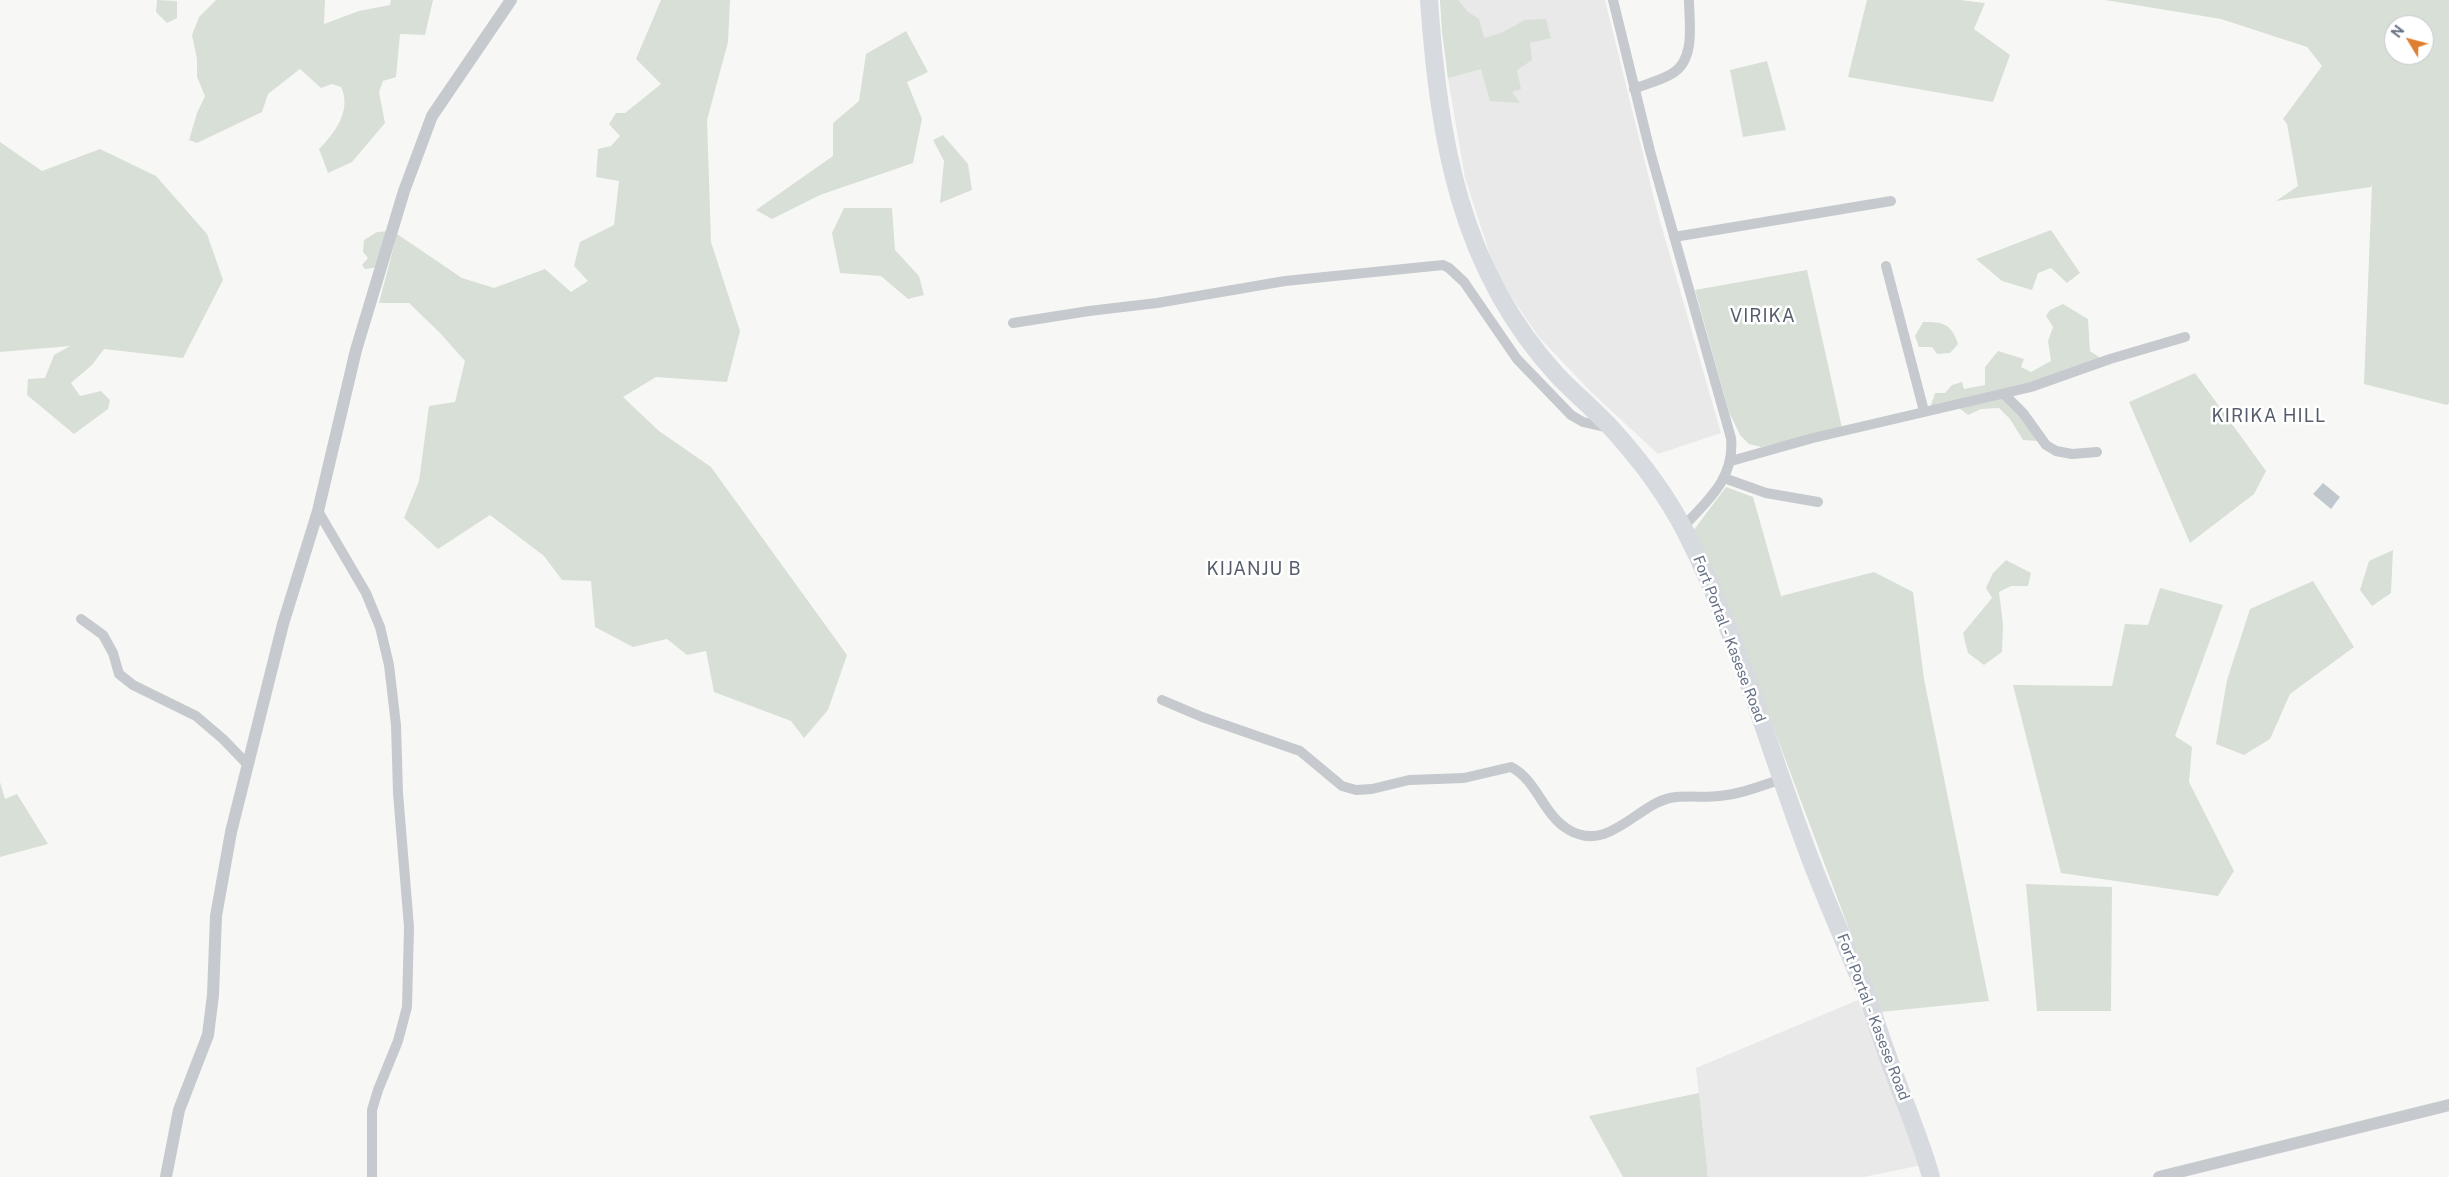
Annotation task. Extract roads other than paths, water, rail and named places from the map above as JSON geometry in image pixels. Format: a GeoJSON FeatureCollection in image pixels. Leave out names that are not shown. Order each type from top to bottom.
{"type":"FeatureCollection","features":[{"type":"Feature","properties":{"kind":"highway","name":"Fort Portal - Kasese Road"},"geometry":{"type":"LineString","coordinates":[[1429,0],[1438,97],[1452,174],[1476,248],[1495,290],[1536,350],[1557,375],[1612,429],[1647,471],[1683,527],[1711,586],[1812,864],[1868,999],[1887,1055],[1919,1136],[1930,1177]]}},
{"type":"Feature","properties":{"kind":"street"},"geometry":{"type":"LineString","coordinates":[[166,1177],[179,1110],[208,1035],[213,996],[216,916],[222,874],[283,624],[318,511],[356,350],[416,154],[432,116],[512,0]]}},
{"type":"Feature","properties":{"kind":"street"},"geometry":{"type":"LineString","coordinates":[[1613,0],[1634,89],[1731,438],[1731,461],[1724,478],[1683,527]]}},
{"type":"Feature","properties":{"kind":"street"},"geometry":{"type":"LineString","coordinates":[[1634,89],[1673,72],[1682,65],[1689,43],[1689,0]]}},
{"type":"Feature","properties":{"kind":"street"},"geometry":{"type":"LineString","coordinates":[[1674,237],[1891,201]]}},
{"type":"Feature","properties":{"kind":"street"},"geometry":{"type":"LineString","coordinates":[[1013,323],[1157,303],[1285,281],[1443,265],[1464,282],[1516,358],[1571,415],[1583,422],[1612,429]]}},
{"type":"Feature","properties":{"kind":"street"},"geometry":{"type":"LineString","coordinates":[[1886,266],[1924,411]]}},
{"type":"Feature","properties":{"kind":"street"},"geometry":{"type":"LineString","coordinates":[[1731,461],[1813,438],[2031,387],[2110,358],[2185,337]]}},
{"type":"Feature","properties":{"kind":"street"},"geometry":{"type":"LineString","coordinates":[[2004,394],[2023,413],[2046,445],[2056,451],[2072,454],[2096,452]]}},
{"type":"Feature","properties":{"kind":"street"},"geometry":{"type":"LineString","coordinates":[[1724,478],[1766,493],[1818,502]]}},
{"type":"Feature","properties":{"kind":"street"},"geometry":{"type":"LineString","coordinates":[[318,511],[366,593],[380,627],[389,665],[396,725],[398,793],[410,927],[406,1007],[398,1041],[372,1110],[372,1177]]}},
{"type":"Feature","properties":{"kind":"street"},"geometry":{"type":"LineString","coordinates":[[81,619],[103,636],[113,653],[119,674],[133,685],[196,716],[223,739],[248,765]]}},
{"type":"Feature","properties":{"kind":"street"},"geometry":{"type":"LineString","coordinates":[[1162,700],[1202,717],[1300,752],[1342,786],[1356,790],[1372,789],[1409,780],[1464,778],[1511,767],[1520,772],[1549,814],[1571,832],[1584,835],[1598,835],[1613,831],[1658,802],[1670,798],[1732,795],[1782,779]]}},
{"type":"Feature","properties":{"kind":"street"},"geometry":{"type":"LineString","coordinates":[[2159,1177],[2449,1105]]}},
{"type":"Feature","properties":{"kind":"district","name":"VIRIKA"},"geometry":{"type":"Point","coordinates":[1763,316]}},
{"type":"Feature","properties":{"kind":"district","name":"KIRIKA HILL"},"geometry":{"type":"Point","coordinates":[2269,416]}},
{"type":"Feature","properties":{"kind":"district","name":"KIJANJU B"},"geometry":{"type":"Point","coordinates":[1254,569]}}]}
